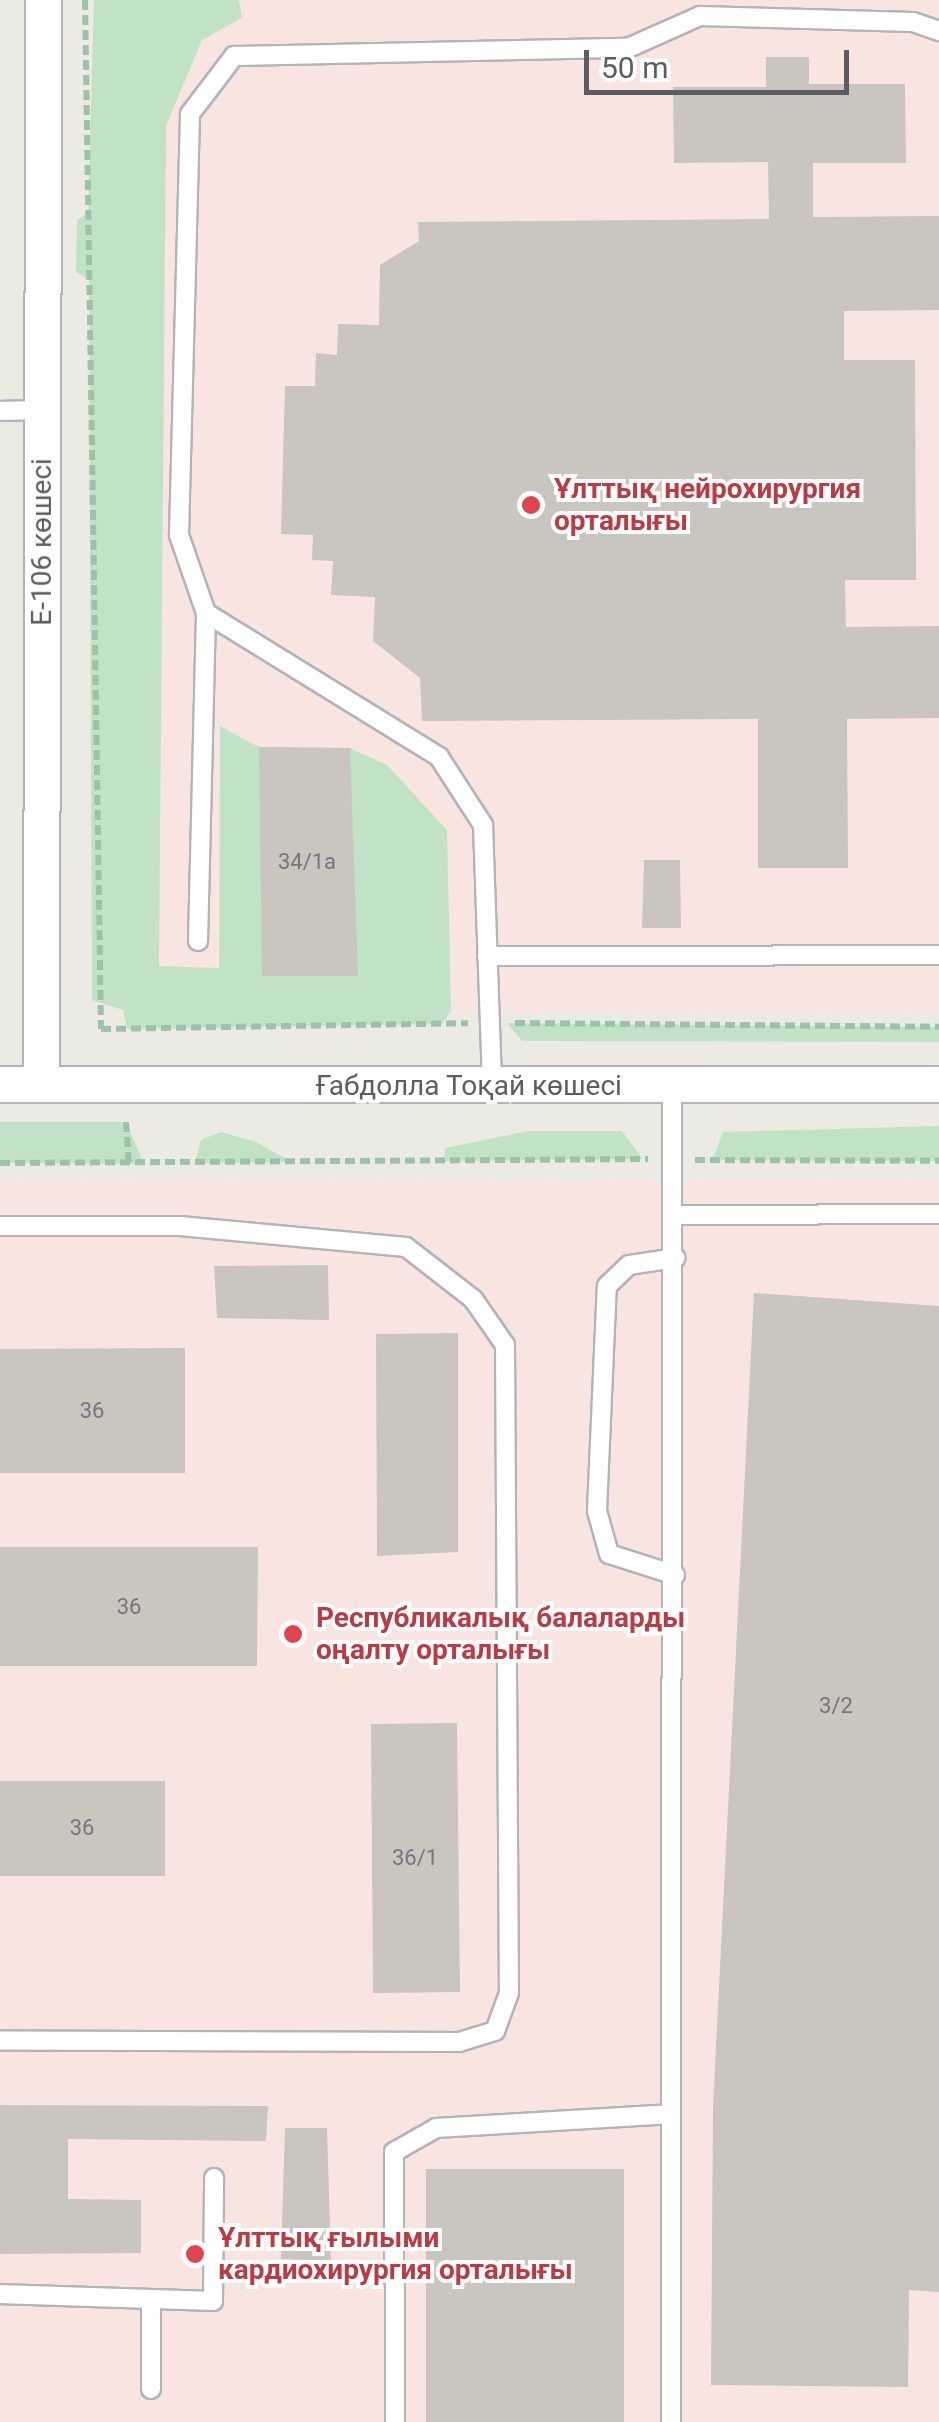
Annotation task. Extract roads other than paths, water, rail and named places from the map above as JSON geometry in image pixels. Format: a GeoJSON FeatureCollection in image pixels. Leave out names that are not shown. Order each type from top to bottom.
{"type":"FeatureCollection","features":[{"type":"Feature","properties":{"kind":"street","name":"Е-106 көшесі"},"geometry":{"type":"LineString","coordinates":[[42,1084],[43,0]]}},
{"type":"Feature","properties":{"kind":"street","name":"Ғабдолла Тоқай көшесі"},"geometry":{"type":"LineString","coordinates":[[0,1084],[939,1084]]}},
{"type":"Feature","properties":{"kind":"lane"},"geometry":{"type":"LineString","coordinates":[[198,941],[206,612],[179,535],[190,114],[234,56],[628,48],[700,16],[913,22],[939,31]]}},
{"type":"Feature","properties":{"kind":"lane"},"geometry":{"type":"LineString","coordinates":[[0,410],[42,410]]}},
{"type":"Feature","properties":{"kind":"lane"},"geometry":{"type":"LineString","coordinates":[[206,612],[439,757],[483,826],[492,1087]]}},
{"type":"Feature","properties":{"kind":"lane"},"geometry":{"type":"LineString","coordinates":[[487,956],[939,954]]}},
{"type":"Feature","properties":{"kind":"lane"},"geometry":{"type":"LineString","coordinates":[[671,2422],[668,2114],[676,1258],[672,1085]]}},
{"type":"Feature","properties":{"kind":"lane"},"geometry":{"type":"LineString","coordinates":[[676,1215],[939,1214]]}},
{"type":"Feature","properties":{"kind":"lane"},"geometry":{"type":"LineString","coordinates":[[0,1226],[180,1226],[406,1247],[473,1299],[505,1345],[509,1993],[494,2031],[460,2042],[0,2040]]}},
{"type":"Feature","properties":{"kind":"lane"},"geometry":{"type":"LineString","coordinates":[[675,1575],[609,1554],[597,1510],[607,1286],[630,1265],[676,1258]]}},
{"type":"Feature","properties":{"kind":"lane"},"geometry":{"type":"LineString","coordinates":[[395,2422],[394,2152],[436,2128],[668,2114]]}},
{"type":"Feature","properties":{"kind":"lane"},"geometry":{"type":"LineString","coordinates":[[0,2294],[213,2301],[214,2178]]}},
{"type":"Feature","properties":{"kind":"lane"},"geometry":{"type":"LineString","coordinates":[[151,2299],[151,2389]]}},
{"type":"Feature","properties":{"kind":"place","name":"Ұлттық нейрохирургия орталығы"},"geometry":{"type":"Point","coordinates":[531,505]}},
{"type":"Feature","properties":{"kind":"place","name":"Республикалық балаларды оңалту орталығы"},"geometry":{"type":"Point","coordinates":[293,1634]}},
{"type":"Feature","properties":{"kind":"place","name":"Ұлттық ғылыми кардиохирургия орталығы"},"geometry":{"type":"Point","coordinates":[195,2254]}}]}
